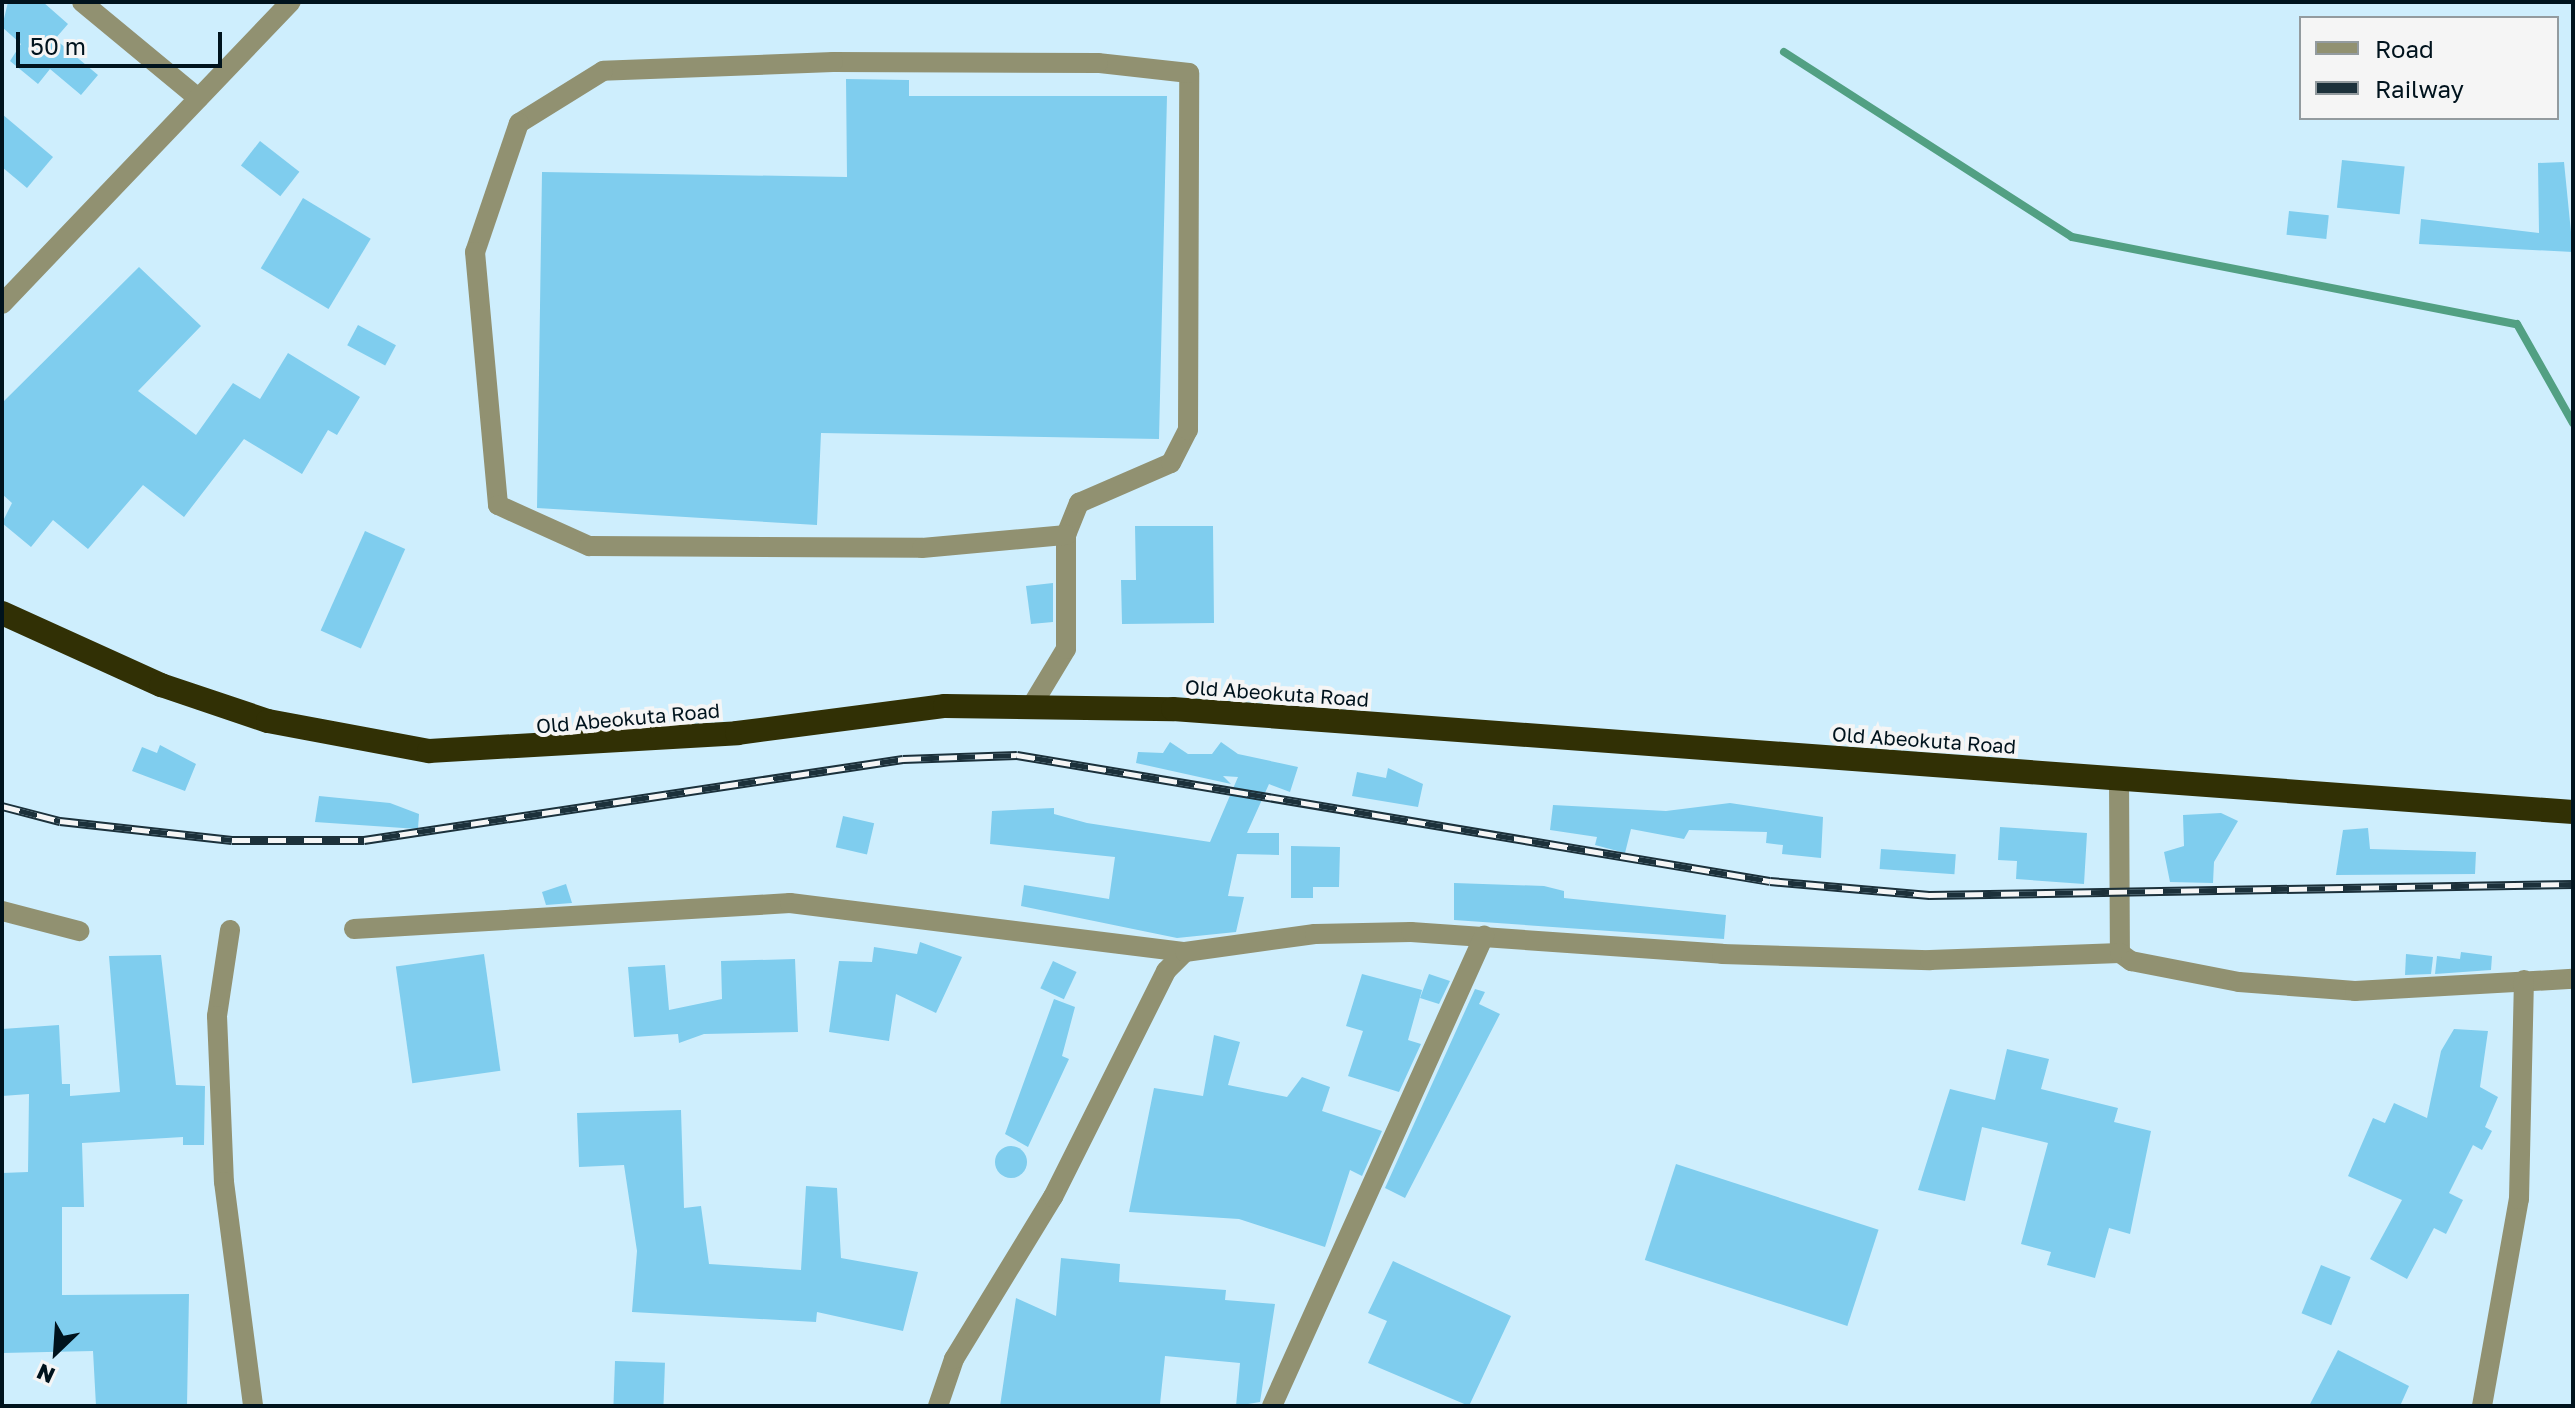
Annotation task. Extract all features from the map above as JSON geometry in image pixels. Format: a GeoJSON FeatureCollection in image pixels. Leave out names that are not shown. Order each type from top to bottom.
{"type":"FeatureCollection","features":[{"type":"Feature","properties":{"kind":"highway","name":"Old Abeokuta Road"},"geometry":{"type":"LineString","coordinates":[[2,613],[161,685],[268,721],[429,751],[737,733],[945,706],[1173,709],[2573,812]]}},
{"type":"Feature","properties":{"kind":"street"},"geometry":{"type":"LineString","coordinates":[[82,2],[198,98]]}},
{"type":"Feature","properties":{"kind":"street"},"geometry":{"type":"LineString","coordinates":[[3,301],[291,2]]}},
{"type":"Feature","properties":{"kind":"street"},"geometry":{"type":"LineString","coordinates":[[1031,707],[1066,649],[1066,535],[1079,503],[1171,463],[1188,430],[1189,73],[1098,63],[864,62],[603,71],[519,123],[475,252],[498,505],[589,546],[922,548],[1066,535]]}},
{"type":"Feature","properties":{"kind":"street"},"geometry":{"type":"LineString","coordinates":[[2119,777],[2120,953]]}},
{"type":"Feature","properties":{"kind":"street"},"geometry":{"type":"LineString","coordinates":[[354,929],[790,903],[1185,952],[1315,934],[1484,936],[1914,960],[2120,953],[2131,961],[2239,982],[2355,991],[2573,979]]}},
{"type":"Feature","properties":{"kind":"street"},"geometry":{"type":"LineString","coordinates":[[2,911],[79,931]]}},
{"type":"Feature","properties":{"kind":"street"},"geometry":{"type":"LineString","coordinates":[[230,930],[217,1016],[224,1182],[253,1406]]}},
{"type":"Feature","properties":{"kind":"street"},"geometry":{"type":"LineString","coordinates":[[1272,1406],[1484,936]]}},
{"type":"Feature","properties":{"kind":"street"},"geometry":{"type":"LineString","coordinates":[[938,1406],[954,1359],[1053,1197],[1166,971],[1185,952]]}},
{"type":"Feature","properties":{"kind":"street"},"geometry":{"type":"LineString","coordinates":[[2482,1406],[2519,1199],[2524,980]]}},
{"type":"Feature","properties":{"kind":"building"},"geometry":{"type":"Polygon","coordinates":[[[8,2],[43,2],[68,24],[55,39],[98,75],[81,95],[50,69],[38,84],[10,61],[21,44],[2,27],[8,2]]]}},
{"type":"Feature","properties":{"kind":"building"},"geometry":{"type":"Polygon","coordinates":[[[846,79],[909,80],[909,96],[1167,96],[1159,439],[821,433],[817,525],[537,508],[542,172],[847,177],[846,79]]]}},
{"type":"Feature","properties":{"kind":"building"},"geometry":{"type":"Polygon","coordinates":[[[2,114],[53,157],[27,188],[2,167],[2,114]]]}},
{"type":"Feature","properties":{"kind":"building"},"geometry":{"type":"Polygon","coordinates":[[[260,141],[299,172],[280,196],[241,165],[260,141]]]}},
{"type":"Feature","properties":{"kind":"building"},"geometry":{"type":"Polygon","coordinates":[[[2342,160],[2405,167],[2400,214],[2337,208],[2342,160]]]}},
{"type":"Feature","properties":{"kind":"building"},"geometry":{"type":"Polygon","coordinates":[[[2564,162],[2573,252],[2419,244],[2421,219],[2539,233],[2538,163],[2564,162]]]}},
{"type":"Feature","properties":{"kind":"building"},"geometry":{"type":"Polygon","coordinates":[[[303,198],[371,239],[328,309],[261,268],[303,198]]]}},
{"type":"Feature","properties":{"kind":"building"},"geometry":{"type":"Polygon","coordinates":[[[2289,211],[2329,215],[2326,239],[2286,235],[2289,211]]]}},
{"type":"Feature","properties":{"kind":"building"},"geometry":{"type":"Polygon","coordinates":[[[139,267],[201,326],[138,391],[196,435],[233,383],[260,399],[288,353],[360,397],[337,435],[328,430],[302,474],[244,439],[184,517],[143,485],[88,549],[53,520],[31,547],[2,523],[12,503],[2,494],[2,403],[139,267]]]}},
{"type":"Feature","properties":{"kind":"building"},"geometry":{"type":"Polygon","coordinates":[[[358,325],[396,345],[385,365],[347,345],[358,325]]]}},
{"type":"Feature","properties":{"kind":"building"},"geometry":{"type":"Polygon","coordinates":[[[1135,526],[1213,526],[1214,623],[1122,624],[1121,580],[1136,580],[1135,526]]]}},
{"type":"Feature","properties":{"kind":"building"},"geometry":{"type":"Polygon","coordinates":[[[365,531],[405,549],[361,648],[321,631],[365,531]]]}},
{"type":"Feature","properties":{"kind":"building"},"geometry":{"type":"Polygon","coordinates":[[[1053,583],[1053,622],[1031,624],[1026,586],[1053,583]]]}},
{"type":"Feature","properties":{"kind":"building"},"geometry":{"type":"Polygon","coordinates":[[[1170,742],[1188,754],[1212,754],[1221,742],[1238,754],[1298,767],[1290,792],[1269,784],[1247,833],[1279,833],[1279,855],[1237,854],[1228,896],[1244,897],[1236,932],[1177,938],[1021,906],[1024,885],[1109,899],[1115,857],[990,844],[992,811],[1054,808],[1054,814],[1087,823],[1210,842],[1238,777],[1223,776],[1231,784],[1136,763],[1138,752],[1163,753],[1170,742]]]}},
{"type":"Feature","properties":{"kind":"building"},"geometry":{"type":"Polygon","coordinates":[[[160,745],[196,764],[185,791],[132,771],[142,747],[157,753],[160,745]]]}},
{"type":"Feature","properties":{"kind":"building"},"geometry":{"type":"Polygon","coordinates":[[[1388,768],[1423,784],[1418,807],[1352,796],[1357,772],[1386,778],[1388,768]]]}},
{"type":"Feature","properties":{"kind":"building"},"geometry":{"type":"Polygon","coordinates":[[[319,796],[390,803],[419,814],[418,829],[315,822],[319,796]]]}},
{"type":"Feature","properties":{"kind":"building"},"geometry":{"type":"Polygon","coordinates":[[[1730,803],[1823,817],[1821,858],[1782,854],[1783,845],[1766,843],[1767,832],[1689,830],[1684,839],[1631,829],[1625,853],[1595,845],[1597,837],[1550,830],[1553,805],[1666,811],[1730,803]]]}},
{"type":"Feature","properties":{"kind":"building"},"geometry":{"type":"Polygon","coordinates":[[[2221,813],[2238,821],[2214,862],[2213,883],[2170,882],[2164,852],[2184,846],[2183,815],[2221,813]]]}},
{"type":"Feature","properties":{"kind":"building"},"geometry":{"type":"Polygon","coordinates":[[[843,816],[874,823],[867,854],[836,847],[843,816]]]}},
{"type":"Feature","properties":{"kind":"building"},"geometry":{"type":"Polygon","coordinates":[[[2000,827],[2087,833],[2084,884],[2016,879],[2017,861],[1998,860],[2000,827]]]}},
{"type":"Feature","properties":{"kind":"building"},"geometry":{"type":"Polygon","coordinates":[[[2368,828],[2370,849],[2476,852],[2475,874],[2336,875],[2343,830],[2368,828]]]}},
{"type":"Feature","properties":{"kind":"building"},"geometry":{"type":"Polygon","coordinates":[[[1291,846],[1340,847],[1339,887],[1313,887],[1313,898],[1291,898],[1291,846]]]}},
{"type":"Feature","properties":{"kind":"building"},"geometry":{"type":"Polygon","coordinates":[[[1881,849],[1956,854],[1954,874],[1880,869],[1881,849]]]}},
{"type":"Feature","properties":{"kind":"building"},"geometry":{"type":"Polygon","coordinates":[[[1454,883],[1544,886],[1564,891],[1564,898],[1726,915],[1724,939],[1454,920],[1454,883]]]}},
{"type":"Feature","properties":{"kind":"building"},"geometry":{"type":"Polygon","coordinates":[[[566,884],[572,903],[546,905],[542,892],[566,884]]]}},
{"type":"Feature","properties":{"kind":"building"},"geometry":{"type":"Polygon","coordinates":[[[920,942],[962,957],[936,1013],[896,994],[889,1041],[829,1032],[839,961],[872,962],[874,947],[917,954],[920,942]]]}},
{"type":"Feature","properties":{"kind":"building"},"geometry":{"type":"Polygon","coordinates":[[[2461,952],[2492,956],[2491,970],[2435,974],[2437,956],[2460,959],[2461,952]]]}},
{"type":"Feature","properties":{"kind":"building"},"geometry":{"type":"Polygon","coordinates":[[[484,954],[500,1071],[412,1083],[396,966],[484,954]]]}},
{"type":"Feature","properties":{"kind":"building"},"geometry":{"type":"Polygon","coordinates":[[[2406,954],[2433,957],[2431,974],[2405,975],[2406,954]]]}},
{"type":"Feature","properties":{"kind":"building"},"geometry":{"type":"Polygon","coordinates":[[[161,955],[176,1085],[205,1086],[204,1145],[183,1145],[183,1137],[82,1143],[84,1207],[62,1207],[62,1295],[189,1294],[187,1406],[96,1406],[93,1351],[2,1353],[2,1173],[28,1172],[29,1094],[2,1096],[2,1029],[59,1025],[62,1084],[70,1084],[70,1096],[120,1092],[109,956],[161,955]]]}},
{"type":"Feature","properties":{"kind":"building"},"geometry":{"type":"Polygon","coordinates":[[[795,959],[798,1032],[704,1034],[679,1043],[678,1034],[634,1037],[628,967],[665,965],[669,1010],[722,999],[721,961],[795,959]]]}},
{"type":"Feature","properties":{"kind":"building"},"geometry":{"type":"Polygon","coordinates":[[[1053,961],[1077,972],[1064,999],[1040,988],[1053,961]]]}},
{"type":"Feature","properties":{"kind":"building"},"geometry":{"type":"Polygon","coordinates":[[[1362,974],[1422,990],[1408,1040],[1421,1044],[1399,1092],[1348,1076],[1363,1031],[1346,1026],[1362,974]]]}},
{"type":"Feature","properties":{"kind":"building"},"geometry":{"type":"Polygon","coordinates":[[[1429,974],[1450,981],[1439,1004],[1420,998],[1429,974]]]}},
{"type":"Feature","properties":{"kind":"building"},"geometry":{"type":"Polygon","coordinates":[[[1475,989],[1485,992],[1479,1004],[1500,1014],[1405,1198],[1385,1188],[1475,989]]]}},
{"type":"Feature","properties":{"kind":"building"},"geometry":{"type":"Polygon","coordinates":[[[1054,999],[1075,1007],[1062,1056],[1069,1059],[1028,1147],[1005,1134],[1054,999]]]}},
{"type":"Feature","properties":{"kind":"building"},"geometry":{"type":"Polygon","coordinates":[[[2454,1029],[2488,1031],[2480,1087],[2498,1097],[2485,1127],[2492,1131],[2482,1150],[2473,1145],[2449,1193],[2463,1200],[2446,1234],[2434,1228],[2407,1279],[2370,1259],[2402,1200],[2348,1176],[2373,1118],[2385,1123],[2394,1103],[2427,1118],[2441,1051],[2454,1029]]]}},
{"type":"Feature","properties":{"kind":"building"},"geometry":{"type":"Polygon","coordinates":[[[1214,1035],[1240,1042],[1228,1085],[1287,1097],[1302,1077],[1330,1087],[1322,1111],[1382,1131],[1362,1176],[1350,1170],[1325,1247],[1239,1219],[1129,1212],[1154,1088],[1203,1096],[1214,1035]]]}},
{"type":"Feature","properties":{"kind":"building"},"geometry":{"type":"Polygon","coordinates":[[[2007,1049],[2049,1059],[2041,1089],[2118,1108],[2114,1122],[2151,1131],[2130,1234],[2109,1228],[2095,1278],[2047,1265],[2051,1252],[2021,1244],[2048,1143],[1982,1127],[1965,1201],[1918,1190],[1950,1089],[1995,1100],[2007,1049]]]}},
{"type":"Feature","properties":{"kind":"building"},"geometry":{"type":"Polygon","coordinates":[[[681,1110],[684,1208],[701,1206],[709,1264],[801,1270],[806,1186],[837,1188],[841,1258],[918,1272],[903,1331],[817,1312],[816,1322],[632,1312],[637,1251],[624,1165],[579,1167],[577,1113],[681,1110]]]}},
{"type":"Feature","properties":{"kind":"building"},"geometry":{"type":"Polygon","coordinates":[[[1011,1146],[1022,1151],[1027,1162],[1022,1173],[1011,1178],[1000,1173],[995,1162],[1000,1151],[1011,1146]]]}},
{"type":"Feature","properties":{"kind":"building"},"geometry":{"type":"Polygon","coordinates":[[[1676,1164],[1879,1230],[1847,1326],[1645,1260],[1676,1164]]]}},
{"type":"Feature","properties":{"kind":"building"},"geometry":{"type":"Polygon","coordinates":[[[1061,1258],[1120,1264],[1119,1282],[1226,1290],[1225,1300],[1275,1304],[1260,1402],[1236,1406],[1240,1363],[1165,1356],[1160,1404],[1000,1406],[1016,1298],[1056,1316],[1061,1258]]]}},
{"type":"Feature","properties":{"kind":"building"},"geometry":{"type":"Polygon","coordinates":[[[1393,1261],[1511,1316],[1469,1406],[1368,1363],[1387,1321],[1368,1313],[1393,1261]]]}},
{"type":"Feature","properties":{"kind":"building"},"geometry":{"type":"Polygon","coordinates":[[[2321,1265],[2351,1277],[2331,1325],[2302,1313],[2321,1265]]]}},
{"type":"Feature","properties":{"kind":"building"},"geometry":{"type":"Polygon","coordinates":[[[2338,1350],[2409,1386],[2400,1406],[2309,1406],[2338,1350]]]}},
{"type":"Feature","properties":{"kind":"building"},"geometry":{"type":"Polygon","coordinates":[[[615,1361],[665,1363],[663,1406],[613,1406],[615,1361]]]}},
{"type":"Feature","properties":{"kind":"waterway"},"geometry":{"type":"LineString","coordinates":[[1784,52],[2072,237],[2517,324],[2573,423]]}},
{"type":"Feature","properties":{"kind":"railway"},"geometry":{"type":"LineString","coordinates":[[2,806],[60,821],[232,840],[364,840],[903,759],[1017,755],[1770,881],[1929,895],[2573,884]]}}]}
